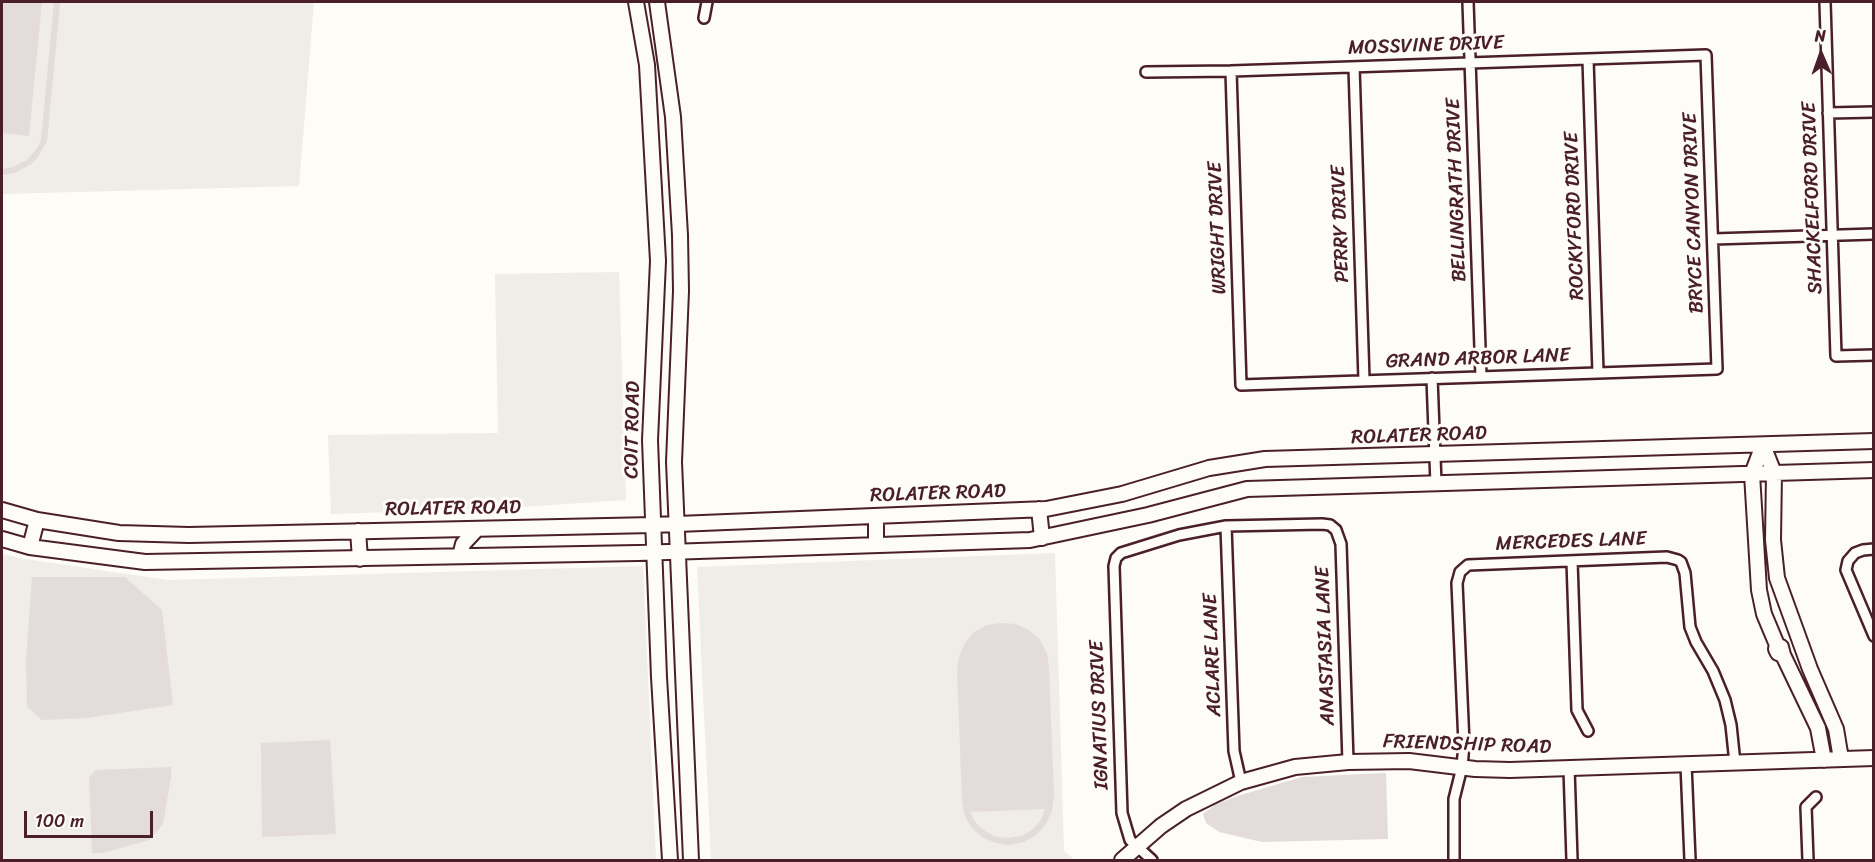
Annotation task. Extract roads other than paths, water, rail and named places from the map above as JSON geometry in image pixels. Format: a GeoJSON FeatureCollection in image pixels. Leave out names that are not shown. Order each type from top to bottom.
{"type":"FeatureCollection","features":[{"type":"Feature","properties":{"kind":"main road","name":"COIT ROAD"},"geometry":{"type":"LineString","coordinates":[[636,2],[647,65],[658,261],[650,440],[659,677],[670,857]]}},
{"type":"Feature","properties":{"kind":"main road"},"geometry":{"type":"LineString","coordinates":[[657,2],[670,94],[677,172],[681,280],[674,438],[689,860],[670,857]]}},
{"type":"Feature","properties":{"kind":"main road"},"geometry":{"type":"LineString","coordinates":[[653,172],[677,172]]}},
{"type":"Feature","properties":{"kind":"main road"},"geometry":{"type":"LineString","coordinates":[[656,333],[680,334]]}},
{"type":"Feature","properties":{"kind":"main road","name":"ROLATER ROAD"},"geometry":{"type":"LineString","coordinates":[[2,510],[37,520],[119,533],[189,535],[653,525],[1039,509],[1122,494],[1209,468],[1265,459],[1874,441]]}},
{"type":"Feature","properties":{"kind":"main road"},"geometry":{"type":"LineString","coordinates":[[1763,445],[1774,473],[1773,540],[1777,578],[1783,600],[1836,729],[1840,759]]}},
{"type":"Feature","properties":{"kind":"main road"},"geometry":{"type":"LineString","coordinates":[[1763,445],[1752,474],[1762,608],[1778,648],[1818,728],[1824,760]]}},
{"type":"Feature","properties":{"kind":"main road"},"geometry":{"type":"LineString","coordinates":[[2,539],[30,547],[145,562],[876,546],[1042,538],[1148,515],[1247,489],[1874,470]]}},
{"type":"Feature","properties":{"kind":"main road"},"geometry":{"type":"LineString","coordinates":[[1039,509],[1042,538]]}},
{"type":"Feature","properties":{"kind":"main road"},"geometry":{"type":"LineString","coordinates":[[876,516],[876,546]]}},
{"type":"Feature","properties":{"kind":"main road"},"geometry":{"type":"LineString","coordinates":[[30,547],[37,520]]}},
{"type":"Feature","properties":{"kind":"main road"},"geometry":{"type":"LineString","coordinates":[[460,556],[463,544],[477,529]]}},
{"type":"Feature","properties":{"kind":"main road"},"geometry":{"type":"LineString","coordinates":[[358,531],[360,559]]}},
{"type":"Feature","properties":{"kind":"main road"},"geometry":{"type":"LineString","coordinates":[[187,562],[189,535]]}},
{"type":"Feature","properties":{"kind":"main road"},"geometry":{"type":"LineString","coordinates":[[1762,608],[1783,600]]}},
{"type":"Feature","properties":{"kind":"main road"},"geometry":{"type":"LineString","coordinates":[[1778,648],[1798,634]]}},
{"type":"Feature","properties":{"kind":"main road","name":"FRIENDSHIP ROAD"},"geometry":{"type":"LineString","coordinates":[[1122,861],[1161,826],[1186,809],[1241,782],[1294,767],[1348,762],[1409,761],[1510,770],[1874,758]]}},
{"type":"Feature","properties":{"kind":"street"},"geometry":{"type":"LineString","coordinates":[[704,18],[707,2]]}},
{"type":"Feature","properties":{"kind":"street","name":"BELLINGRATH DRIVE"},"geometry":{"type":"LineString","coordinates":[[1468,2],[1481,377]]}},
{"type":"Feature","properties":{"kind":"street","name":"SHACKELFORD DRIVE"},"geometry":{"type":"LineString","coordinates":[[1824,2],[1836,356],[1874,355]]}},
{"type":"Feature","properties":{"kind":"street","name":"MOSSVINE DRIVE"},"geometry":{"type":"LineString","coordinates":[[1146,72],[1706,55]]}},
{"type":"Feature","properties":{"kind":"street","name":"BRYCE CANYON DRIVE"},"geometry":{"type":"LineString","coordinates":[[1706,55],[1717,369]]}},
{"type":"Feature","properties":{"kind":"street","name":"ROCKYFORD DRIVE"},"geometry":{"type":"LineString","coordinates":[[1587,59],[1598,373]]}},
{"type":"Feature","properties":{"kind":"street","name":"PERRY DRIVE"},"geometry":{"type":"LineString","coordinates":[[1354,67],[1364,380]]}},
{"type":"Feature","properties":{"kind":"street","name":"WRIGHT DRIVE"},"geometry":{"type":"LineString","coordinates":[[1231,71],[1241,384]]}},
{"type":"Feature","properties":{"kind":"street"},"geometry":{"type":"LineString","coordinates":[[1828,113],[1874,112]]}},
{"type":"Feature","properties":{"kind":"street"},"geometry":{"type":"LineString","coordinates":[[1713,239],[1874,234]]}},
{"type":"Feature","properties":{"kind":"street","name":"GRAND ARBOR LANE"},"geometry":{"type":"LineString","coordinates":[[1241,384],[1717,369]]}},
{"type":"Feature","properties":{"kind":"street"},"geometry":{"type":"LineString","coordinates":[[1432,378],[1436,484]]}},
{"type":"Feature","properties":{"kind":"street","name":"ANASTASIA LANE"},"geometry":{"type":"LineString","coordinates":[[1226,526],[1322,524],[1330,525],[1336,530],[1341,544],[1348,762]]}},
{"type":"Feature","properties":{"kind":"street","name":"IGNATIUS DRIVE"},"geometry":{"type":"LineString","coordinates":[[1152,861],[1130,840],[1120,801],[1114,567],[1116,558],[1121,553],[1179,535],[1226,526]]}},
{"type":"Feature","properties":{"kind":"street","name":"ACLARE LANE"},"geometry":{"type":"LineString","coordinates":[[1226,526],[1234,751],[1241,782]]}},
{"type":"Feature","properties":{"kind":"street"},"geometry":{"type":"LineString","coordinates":[[1874,549],[1852,555],[1847,564],[1847,574],[1874,636]]}},
{"type":"Feature","properties":{"kind":"street","name":"MERCEDES LANE"},"geometry":{"type":"LineString","coordinates":[[1462,767],[1464,740],[1457,583],[1462,569],[1476,563],[1667,557],[1681,562],[1685,573],[1690,627],[1695,642],[1713,671],[1725,700],[1736,763]]}},
{"type":"Feature","properties":{"kind":"street"},"geometry":{"type":"LineString","coordinates":[[1572,561],[1576,710],[1588,731]]}},
{"type":"Feature","properties":{"kind":"street"},"geometry":{"type":"LineString","coordinates":[[1686,764],[1690,861]]}},
{"type":"Feature","properties":{"kind":"street"},"geometry":{"type":"LineString","coordinates":[[1454,861],[1454,799],[1462,767]]}},
{"type":"Feature","properties":{"kind":"street"},"geometry":{"type":"LineString","coordinates":[[1569,768],[1572,861]]}},
{"type":"Feature","properties":{"kind":"street"},"geometry":{"type":"LineString","coordinates":[[1808,861],[1806,807],[1816,797]]}}]}
